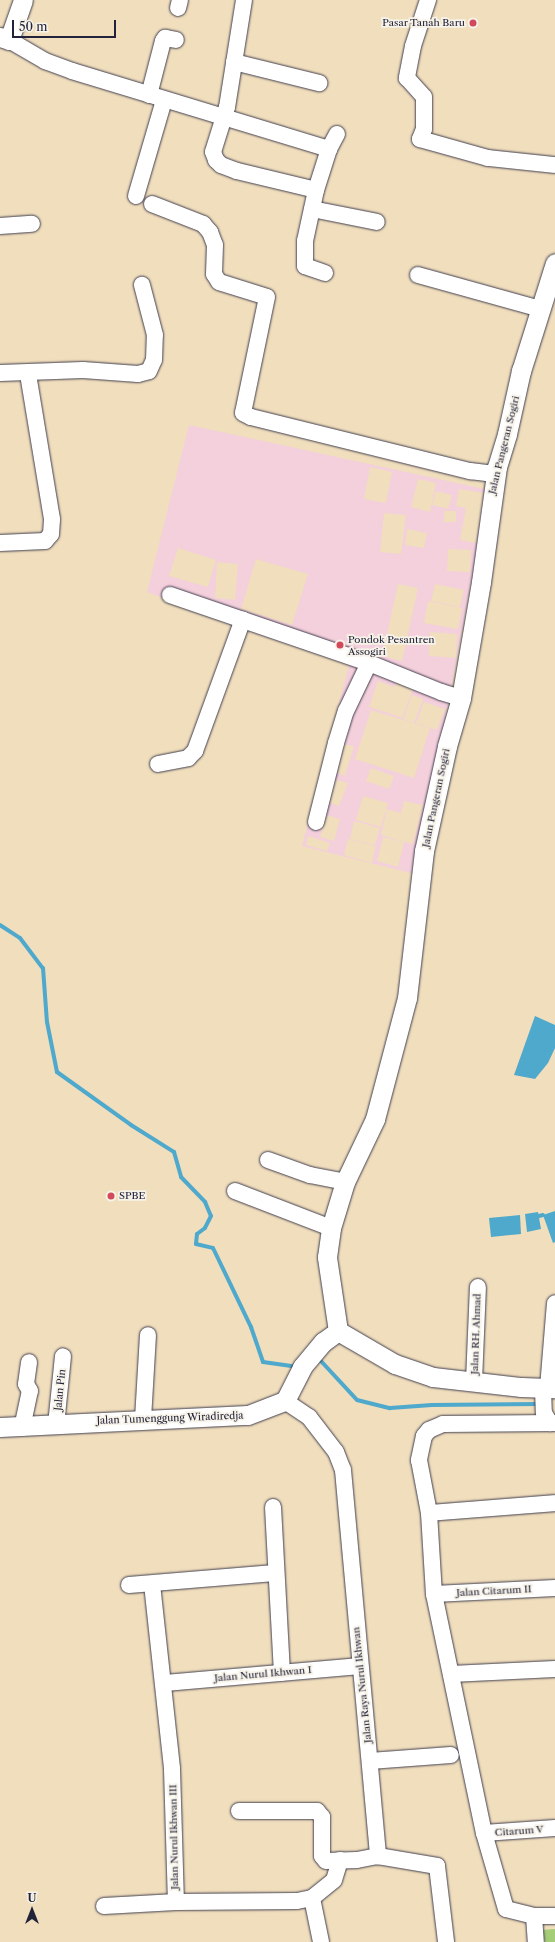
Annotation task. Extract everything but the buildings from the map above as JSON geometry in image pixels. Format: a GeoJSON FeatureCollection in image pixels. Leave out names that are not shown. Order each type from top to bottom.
{"type":"FeatureCollection","features":[{"type":"Feature","properties":{"kind":"street"},"geometry":{"type":"LineString","coordinates":[[23,0],[5,38],[45,61],[157,98],[329,149]]}},
{"type":"Feature","properties":{"kind":"street"},"geometry":{"type":"LineString","coordinates":[[244,0],[227,107],[222,117],[213,152],[221,165],[316,190]]}},
{"type":"Feature","properties":{"kind":"street"},"geometry":{"type":"LineString","coordinates":[[428,0],[413,46],[407,78],[424,97],[424,129],[420,139],[488,158],[555,165]]}},
{"type":"Feature","properties":{"kind":"street"},"geometry":{"type":"LineString","coordinates":[[136,196],[157,98],[163,41],[165,38],[176,40]]}},
{"type":"Feature","properties":{"kind":"street"},"geometry":{"type":"LineString","coordinates":[[234,62],[319,83]]}},
{"type":"Feature","properties":{"kind":"street"},"geometry":{"type":"LineString","coordinates":[[325,273],[304,265],[316,190],[329,149],[337,134]]}},
{"type":"Feature","properties":{"kind":"street"},"geometry":{"type":"LineString","coordinates":[[152,204],[203,224],[210,232],[215,245],[214,274],[219,282],[267,297],[243,413],[251,417],[462,469],[495,474]]}},
{"type":"Feature","properties":{"kind":"street"},"geometry":{"type":"LineString","coordinates":[[312,209],[377,222]]}},
{"type":"Feature","properties":{"kind":"street"},"geometry":{"type":"LineString","coordinates":[[0,226],[32,224]]}},
{"type":"Feature","properties":{"kind":"street","name":"Jalan Pangeran Sogiri"},"geometry":{"type":"LineString","coordinates":[[338,1331],[327,1257],[331,1228],[345,1182],[375,1119],[395,1049],[407,998],[424,851],[447,746],[461,698],[481,582],[495,474],[507,434],[521,371],[555,263]]}},
{"type":"Feature","properties":{"kind":"street"},"geometry":{"type":"LineString","coordinates":[[418,275],[541,309]]}},
{"type":"Feature","properties":{"kind":"street"},"geometry":{"type":"LineString","coordinates":[[0,373],[28,374],[83,370],[138,374],[150,371],[154,360],[155,335],[142,285]]}},
{"type":"Feature","properties":{"kind":"street"},"geometry":{"type":"LineString","coordinates":[[0,543],[45,541],[51,534],[52,519],[28,374]]}},
{"type":"Feature","properties":{"kind":"street"},"geometry":{"type":"LineString","coordinates":[[170,594],[369,663],[441,692],[461,698]]}},
{"type":"Feature","properties":{"kind":"street"},"geometry":{"type":"LineString","coordinates":[[158,764],[188,758],[194,751],[243,619]]}},
{"type":"Feature","properties":{"kind":"street"},"geometry":{"type":"LineString","coordinates":[[316,822],[338,736],[346,711],[369,663]]}},
{"type":"Feature","properties":{"kind":"street"},"geometry":{"type":"LineString","coordinates":[[268,1160],[310,1174],[345,1182]]}},
{"type":"Feature","properties":{"kind":"street"},"geometry":{"type":"LineString","coordinates":[[235,1191],[331,1228]]}},
{"type":"Feature","properties":{"kind":"street","name":"Jalan RH. Ahmad"},"geometry":{"type":"LineString","coordinates":[[474,1381],[478,1287]]}},
{"type":"Feature","properties":{"kind":"street"},"geometry":{"type":"LineString","coordinates":[[548,1404],[555,1303]]}},
{"type":"Feature","properties":{"kind":"street"},"geometry":{"type":"LineString","coordinates":[[291,1387],[323,1342],[338,1331],[395,1364],[433,1377],[474,1381],[548,1404]]}},
{"type":"Feature","properties":{"kind":"street"},"geometry":{"type":"LineString","coordinates":[[143,1419],[148,1334]]}},
{"type":"Feature","properties":{"kind":"street","name":"Jalan Pin"},"geometry":{"type":"LineString","coordinates":[[56,1425],[63,1356]]}},
{"type":"Feature","properties":{"kind":"street"},"geometry":{"type":"LineString","coordinates":[[22,1428],[30,1391],[26,1384],[29,1362]]}},
{"type":"Feature","properties":{"kind":"street","name":"Jalan Tumenggung Wiradiredja"},"geometry":{"type":"LineString","coordinates":[[0,1427],[22,1428],[143,1419],[248,1415],[291,1387]]}},
{"type":"Feature","properties":{"kind":"street","name":"Jalan Raya Nurul Ikhwan"},"geometry":{"type":"LineString","coordinates":[[291,1387],[309,1417],[336,1452],[342,1470],[378,1856]]}},
{"type":"Feature","properties":{"kind":"street"},"geometry":{"type":"LineString","coordinates":[[548,1404],[443,1424],[429,1430],[420,1446],[419,1460],[429,1512],[434,1594],[484,1833],[506,1909],[534,1916],[555,1916]]}},
{"type":"Feature","properties":{"kind":"street"},"geometry":{"type":"LineString","coordinates":[[429,1512],[555,1503]]}},
{"type":"Feature","properties":{"kind":"street"},"geometry":{"type":"LineString","coordinates":[[273,1507],[275,1573],[282,1672]]}},
{"type":"Feature","properties":{"kind":"street"},"geometry":{"type":"LineString","coordinates":[[129,1585],[275,1573]]}},
{"type":"Feature","properties":{"kind":"street","name":"Jalan Nurul Ikhwan III"},"geometry":{"type":"LineString","coordinates":[[152,1584],[165,1683],[172,1769],[176,1902],[298,1901],[312,1898]]}},
{"type":"Feature","properties":{"kind":"street","name":"Jalan Citarum II"},"geometry":{"type":"LineString","coordinates":[[434,1594],[555,1588]]}},
{"type":"Feature","properties":{"kind":"street","name":"Jalan Nurul Ikhwan I"},"geometry":{"type":"LineString","coordinates":[[165,1683],[360,1666]]}},
{"type":"Feature","properties":{"kind":"street"},"geometry":{"type":"LineString","coordinates":[[451,1674],[555,1669]]}},
{"type":"Feature","properties":{"kind":"street"},"geometry":{"type":"LineString","coordinates":[[370,1761],[451,1755]]}},
{"type":"Feature","properties":{"kind":"street"},"geometry":{"type":"LineString","coordinates":[[239,1811],[317,1811],[322,1817],[323,1858],[326,1861],[357,1860],[378,1856],[437,1866],[446,1942]]}},
{"type":"Feature","properties":{"kind":"street","name":"Citarum V"},"geometry":{"type":"LineString","coordinates":[[484,1833],[555,1828]]}},
{"type":"Feature","properties":{"kind":"street"},"geometry":{"type":"LineString","coordinates":[[321,1942],[312,1898],[334,1880],[340,1860]]}},
{"type":"Feature","properties":{"kind":"street"},"geometry":{"type":"LineString","coordinates":[[104,1906],[176,1902]]}},
{"type":"Feature","properties":{"kind":"street"},"geometry":{"type":"LineString","coordinates":[[534,1916],[536,1942]]}},
{"type":"Feature","properties":{"kind":"shaded area","name":"Pondok Pesantren Assogiri"},"geometry":{"type":"Polygon","coordinates":[[[189,425],[489,490],[415,874],[302,846],[349,665],[147,592],[189,425]],[[370,467],[364,499],[386,503],[392,472],[370,467]],[[418,479],[411,507],[430,512],[436,483],[418,479]],[[459,489],[456,506],[466,508],[460,540],[476,543],[485,493],[459,489]],[[436,491],[432,505],[448,509],[452,495],[436,491]],[[444,511],[444,522],[456,522],[456,511],[444,511]],[[384,513],[380,552],[401,554],[406,515],[384,513]],[[407,529],[405,545],[424,548],[427,533],[407,529]],[[178,548],[169,576],[208,587],[216,560],[178,548]],[[448,549],[447,571],[470,572],[471,550],[448,549]],[[256,559],[241,609],[292,625],[308,574],[256,559]],[[217,562],[215,598],[235,600],[238,564],[217,562]],[[398,584],[382,656],[402,661],[418,588],[398,584]],[[435,584],[431,601],[460,607],[464,590],[435,584]],[[428,601],[424,623],[458,629],[462,608],[428,601]],[[430,632],[429,656],[456,658],[457,634],[430,632]],[[398,677],[385,712],[402,718],[415,684],[398,677]],[[378,681],[369,707],[385,712],[394,687],[378,681]],[[412,695],[403,719],[414,723],[423,699],[412,695]],[[424,702],[416,723],[437,730],[445,709],[424,702]],[[371,710],[355,759],[414,778],[430,728],[371,710]],[[343,744],[336,772],[345,776],[354,746],[343,744]],[[371,768],[366,781],[389,789],[394,776],[371,768]],[[336,780],[327,802],[339,806],[348,783],[336,780]],[[363,796],[356,820],[381,827],[388,803],[363,796]],[[404,801],[401,813],[387,809],[381,835],[413,844],[423,805],[404,801]],[[326,815],[320,837],[334,841],[340,819],[326,815]],[[354,821],[350,839],[375,845],[380,828],[354,821]],[[308,836],[306,845],[327,851],[330,843],[308,836]],[[383,837],[377,861],[398,867],[404,842],[383,837]],[[348,839],[344,855],[372,863],[376,846],[348,839]]]}},
{"type":"Feature","properties":{"kind":"green space"},"geometry":{"type":"Polygon","coordinates":[[[555,1929],[555,1942],[545,1942],[542,1930],[555,1929]]]}},
{"type":"Feature","properties":{"kind":"water"},"geometry":{"type":"Polygon","coordinates":[[[535,1016],[555,1025],[555,1048],[548,1063],[535,1079],[514,1075],[535,1016]]]}},
{"type":"Feature","properties":{"kind":"water"},"geometry":{"type":"Polygon","coordinates":[[[555,1211],[555,1242],[553,1243],[543,1215],[555,1211]]]}},
{"type":"Feature","properties":{"kind":"water"},"geometry":{"type":"Polygon","coordinates":[[[538,1212],[541,1229],[527,1232],[525,1214],[538,1212]]]}},
{"type":"Feature","properties":{"kind":"water"},"geometry":{"type":"Polygon","coordinates":[[[520,1215],[521,1234],[491,1237],[489,1218],[520,1215]]]}},
{"type":"Feature","properties":{"kind":"waterway"},"geometry":{"type":"LineString","coordinates":[[0,925],[20,938],[43,968],[47,1022],[57,1072],[131,1125],[174,1152],[181,1177],[205,1202],[211,1216],[205,1228],[197,1234],[196,1244],[213,1248],[251,1327],[263,1362],[297,1367]]}},
{"type":"Feature","properties":{"kind":"waterway"},"geometry":{"type":"LineString","coordinates":[[539,1216],[543,1215]]}},
{"type":"Feature","properties":{"kind":"waterway"},"geometry":{"type":"LineString","coordinates":[[316,1361],[320,1360],[357,1400],[390,1408],[432,1405],[541,1404]]}},
{"type":"Feature","properties":{"kind":"place","name":"Pasar Tanah Baru"},"geometry":{"type":"Point","coordinates":[473,23]}},
{"type":"Feature","properties":{"kind":"place","name":"Pondok Pesantren Assogiri"},"geometry":{"type":"Point","coordinates":[340,645]}},
{"type":"Feature","properties":{"kind":"place","name":"SPBE"},"geometry":{"type":"Point","coordinates":[111,1196]}}]}
